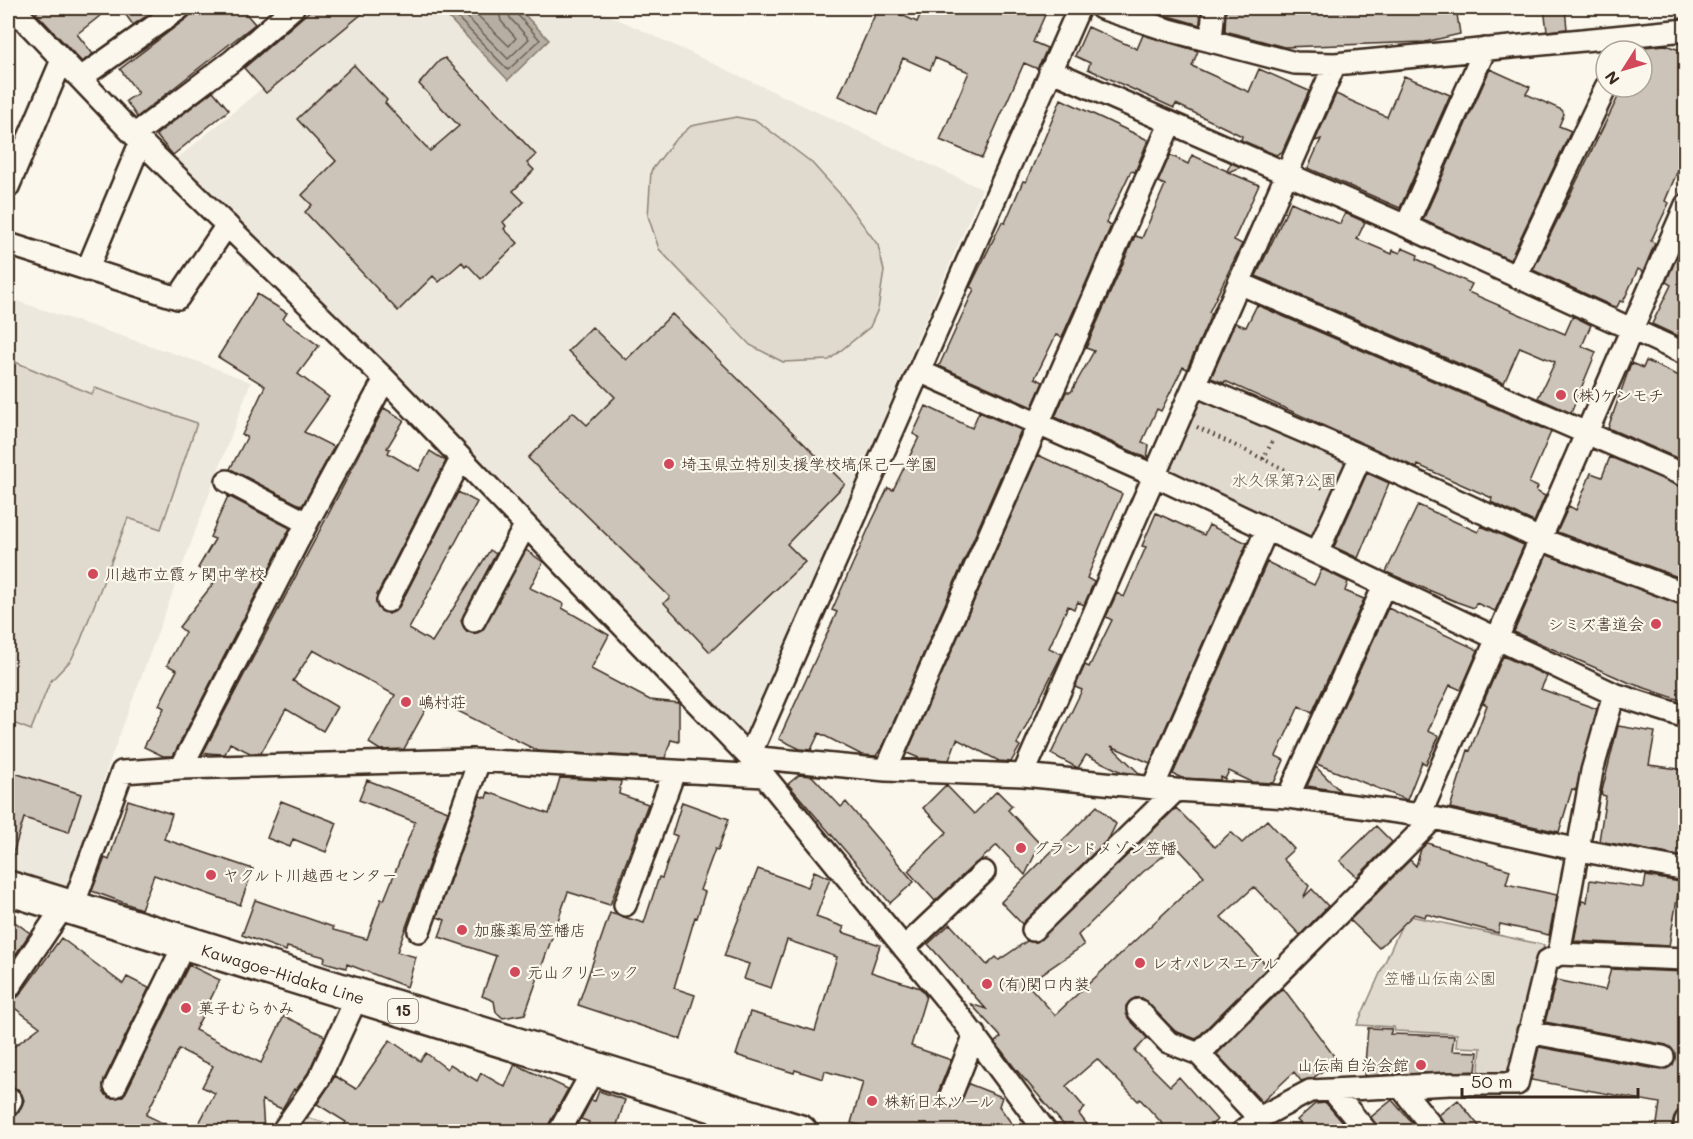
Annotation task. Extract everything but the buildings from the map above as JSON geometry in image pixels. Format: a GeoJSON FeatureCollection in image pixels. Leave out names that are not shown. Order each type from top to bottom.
{"type":"FeatureCollection","features":[{"type":"Feature","properties":{"kind":"main road","name":"Kawagoe-Hidaka Line"},"geometry":{"type":"LineString","coordinates":[[8,888],[357,997],[595,1067],[800,1131]]}},
{"type":"Feature","properties":{"kind":"street"},"geometry":{"type":"LineString","coordinates":[[8,22],[12,8]]}},
{"type":"Feature","properties":{"kind":"street"},"geometry":{"type":"LineString","coordinates":[[12,8],[62,60],[82,77],[137,138],[386,379],[749,757],[975,1034],[1046,1131]]}},
{"type":"Feature","properties":{"kind":"street"},"geometry":{"type":"LineString","coordinates":[[82,77],[180,8]]}},
{"type":"Feature","properties":{"kind":"street"},"geometry":{"type":"LineString","coordinates":[[87,270],[137,138],[293,8]]}},
{"type":"Feature","properties":{"kind":"street"},"geometry":{"type":"LineString","coordinates":[[749,757],[1079,8]]}},
{"type":"Feature","properties":{"kind":"street"},"geometry":{"type":"LineString","coordinates":[[1101,8],[1165,29],[1295,63],[1335,64],[1485,49],[1594,45]]}},
{"type":"Feature","properties":{"kind":"street"},"geometry":{"type":"LineString","coordinates":[[1210,40],[1214,8]]}},
{"type":"Feature","properties":{"kind":"street"},"geometry":{"type":"LineString","coordinates":[[1648,39],[1686,30]]}},
{"type":"Feature","properties":{"kind":"street"},"geometry":{"type":"LineString","coordinates":[[1406,226],[1485,49]]}},
{"type":"Feature","properties":{"kind":"street"},"geometry":{"type":"LineString","coordinates":[[8,187],[62,60]]}},
{"type":"Feature","properties":{"kind":"street"},"geometry":{"type":"LineString","coordinates":[[1023,775],[1335,64]]}},
{"type":"Feature","properties":{"kind":"street"},"geometry":{"type":"LineString","coordinates":[[1050,70],[1406,226],[1686,354]]}},
{"type":"Feature","properties":{"kind":"street"},"geometry":{"type":"LineString","coordinates":[[1516,277],[1600,99]]}},
{"type":"Feature","properties":{"kind":"street"},"geometry":{"type":"LineString","coordinates":[[886,770],[1170,124]]}},
{"type":"Feature","properties":{"kind":"street"},"geometry":{"type":"LineString","coordinates":[[1199,1054],[1427,816],[1495,636],[1587,434],[1630,328],[1680,232],[1686,205]]}},
{"type":"Feature","properties":{"kind":"street"},"geometry":{"type":"LineString","coordinates":[[8,244],[178,298],[227,225]]}},
{"type":"Feature","properties":{"kind":"street"},"geometry":{"type":"LineString","coordinates":[[1239,284],[1686,476]]}},
{"type":"Feature","properties":{"kind":"street"},"geometry":{"type":"LineString","coordinates":[[919,371],[1154,475],[1614,694],[1686,717]]}},
{"type":"Feature","properties":{"kind":"street"},"geometry":{"type":"LineString","coordinates":[[181,768],[307,523],[386,379]]}},
{"type":"Feature","properties":{"kind":"street"},"geometry":{"type":"LineString","coordinates":[[1195,385],[1361,456],[1540,539],[1686,594]]}},
{"type":"Feature","properties":{"kind":"street"},"geometry":{"type":"LineString","coordinates":[[1317,553],[1361,456]]}},
{"type":"Feature","properties":{"kind":"street"},"geometry":{"type":"LineString","coordinates":[[388,601],[461,459]]}},
{"type":"Feature","properties":{"kind":"street"},"geometry":{"type":"LineString","coordinates":[[227,481],[307,523]]}},
{"type":"Feature","properties":{"kind":"street"},"geometry":{"type":"LineString","coordinates":[[474,621],[525,526]]}},
{"type":"Feature","properties":{"kind":"street"},"geometry":{"type":"LineString","coordinates":[[1153,787],[1267,530]]}},
{"type":"Feature","properties":{"kind":"street"},"geometry":{"type":"LineString","coordinates":[[1288,797],[1384,586]]}},
{"type":"Feature","properties":{"kind":"street"},"geometry":{"type":"LineString","coordinates":[[1559,954],[1592,771],[1614,694]]}},
{"type":"Feature","properties":{"kind":"street"},"geometry":{"type":"LineString","coordinates":[[749,757],[886,770],[1023,775],[1176,790],[1288,797],[1427,816],[1579,850],[1686,870]]}},
{"type":"Feature","properties":{"kind":"street"},"geometry":{"type":"LineString","coordinates":[[8,989],[68,907],[122,772],[181,768],[479,761],[764,776]]}},
{"type":"Feature","properties":{"kind":"street"},"geometry":{"type":"LineString","coordinates":[[419,932],[479,761]]}},
{"type":"Feature","properties":{"kind":"street"},"geometry":{"type":"LineString","coordinates":[[625,905],[674,772]]}},
{"type":"Feature","properties":{"kind":"street"},"geometry":{"type":"LineString","coordinates":[[1033,930],[1176,790]]}},
{"type":"Feature","properties":{"kind":"street"},"geometry":{"type":"LineString","coordinates":[[904,948],[984,872]]}},
{"type":"Feature","properties":{"kind":"street"},"geometry":{"type":"LineString","coordinates":[[115,1086],[185,943]]}},
{"type":"Feature","properties":{"kind":"street"},"geometry":{"type":"LineString","coordinates":[[1242,1131],[1259,1118],[1310,1091],[1400,1086],[1517,1084],[1547,961],[1559,954],[1686,959]]}},
{"type":"Feature","properties":{"kind":"street"},"geometry":{"type":"LineString","coordinates":[[282,1131],[319,1079],[357,997]]}},
{"type":"Feature","properties":{"kind":"street"},"geometry":{"type":"LineString","coordinates":[[1138,1010],[1168,1042],[1199,1054],[1259,1118]]}},
{"type":"Feature","properties":{"kind":"street"},"geometry":{"type":"LineString","coordinates":[[1528,1032],[1663,1057]]}},
{"type":"Feature","properties":{"kind":"street"},"geometry":{"type":"LineString","coordinates":[[951,1095],[975,1034]]}},
{"type":"Feature","properties":{"kind":"street"},"geometry":{"type":"LineString","coordinates":[[560,1131],[595,1067]]}},
{"type":"Feature","properties":{"kind":"street"},"geometry":{"type":"LineString","coordinates":[[1400,1086],[1436,1131]]}},
{"type":"Feature","properties":{"kind":"street"},"geometry":{"type":"LineString","coordinates":[[1332,1090],[1367,1131]]}},
{"type":"Feature","properties":{"kind":"street"},"geometry":{"type":"LineString","coordinates":[[1683,1131],[1686,1120]]}},
{"type":"Feature","properties":{"kind":"path"},"geometry":{"type":"LineString","coordinates":[[1179,419],[1342,497]]}},
{"type":"Feature","properties":{"kind":"shaded area","name":"埼玉県立特別支援学校塙保己一学園"},"geometry":{"type":"Polygon","coordinates":[[[359,8],[594,8],[982,189],[746,738],[174,161],[359,8]]]}},
{"type":"Feature","properties":{"kind":"shaded area","name":"川越市立霞ヶ関中学校"},"geometry":{"type":"Polygon","coordinates":[[[8,298],[199,362],[251,382],[108,766],[70,887],[8,868],[8,298]]]}},
{"type":"Feature","properties":{"kind":"green space"},"geometry":{"type":"Polygon","coordinates":[[[736,117],[757,121],[811,162],[840,194],[878,245],[884,271],[878,309],[870,327],[829,360],[783,362],[750,345],[659,249],[648,216],[651,171],[674,141],[691,126],[736,117]]]}},
{"type":"Feature","properties":{"kind":"green space"},"geometry":{"type":"Polygon","coordinates":[[[8,359],[92,394],[95,388],[197,423],[161,529],[128,518],[80,642],[71,660],[50,682],[31,730],[8,721],[8,359]]]}},
{"type":"Feature","properties":{"kind":"green space","name":"水久保第7公園"},"geometry":{"type":"Polygon","coordinates":[[[1199,394],[1350,462],[1313,541],[1164,472],[1199,394]]]}},
{"type":"Feature","properties":{"kind":"green space","name":"笠幡山伝南公園"},"geometry":{"type":"Polygon","coordinates":[[[1406,915],[1544,945],[1513,1079],[1478,1078],[1481,1048],[1456,1047],[1457,1034],[1395,1031],[1394,1027],[1357,1025],[1406,915]]]}},
{"type":"Feature","properties":{"kind":"green space"},"geometry":{"type":"Polygon","coordinates":[[[302,1116],[340,1127],[337,1131],[287,1132],[302,1116]]]}},
{"type":"Feature","properties":{"kind":"water"},"geometry":{"type":"Polygon","coordinates":[[[454,8],[518,8],[549,40],[508,80],[446,15],[454,8]]]}},
{"type":"Feature","properties":{"kind":"place","name":"(株)ケンモチ"},"geometry":{"type":"Point","coordinates":[1561,395]}},
{"type":"Feature","properties":{"kind":"place","name":"埼玉県立特別支援学校塙保己一学園"},"geometry":{"type":"Point","coordinates":[669,464]}},
{"type":"Feature","properties":{"kind":"place","name":"川越市立霞ヶ関中学校"},"geometry":{"type":"Point","coordinates":[93,574]}},
{"type":"Feature","properties":{"kind":"place","name":"シミズ書道会"},"geometry":{"type":"Point","coordinates":[1656,624]}},
{"type":"Feature","properties":{"kind":"place","name":"嶋村荘"},"geometry":{"type":"Point","coordinates":[406,702]}},
{"type":"Feature","properties":{"kind":"place","name":"グランドメゾン笠幡"},"geometry":{"type":"Point","coordinates":[1021,848]}},
{"type":"Feature","properties":{"kind":"place","name":"ヤクルト川越西センター"},"geometry":{"type":"Point","coordinates":[211,875]}},
{"type":"Feature","properties":{"kind":"place","name":"加藤薬局笠幡店"},"geometry":{"type":"Point","coordinates":[462,930]}},
{"type":"Feature","properties":{"kind":"place","name":"レオパレスエアル"},"geometry":{"type":"Point","coordinates":[1140,963]}},
{"type":"Feature","properties":{"kind":"place","name":"元山クリニック"},"geometry":{"type":"Point","coordinates":[515,972]}},
{"type":"Feature","properties":{"kind":"place","name":"(有)関口内装"},"geometry":{"type":"Point","coordinates":[987,984]}},
{"type":"Feature","properties":{"kind":"place","name":"菓子むらかみ"},"geometry":{"type":"Point","coordinates":[186,1008]}},
{"type":"Feature","properties":{"kind":"place","name":"山伝南自治会館"},"geometry":{"type":"Point","coordinates":[1421,1065]}},
{"type":"Feature","properties":{"kind":"place","name":"株新日本ツール"},"geometry":{"type":"Point","coordinates":[872,1101]}}]}
